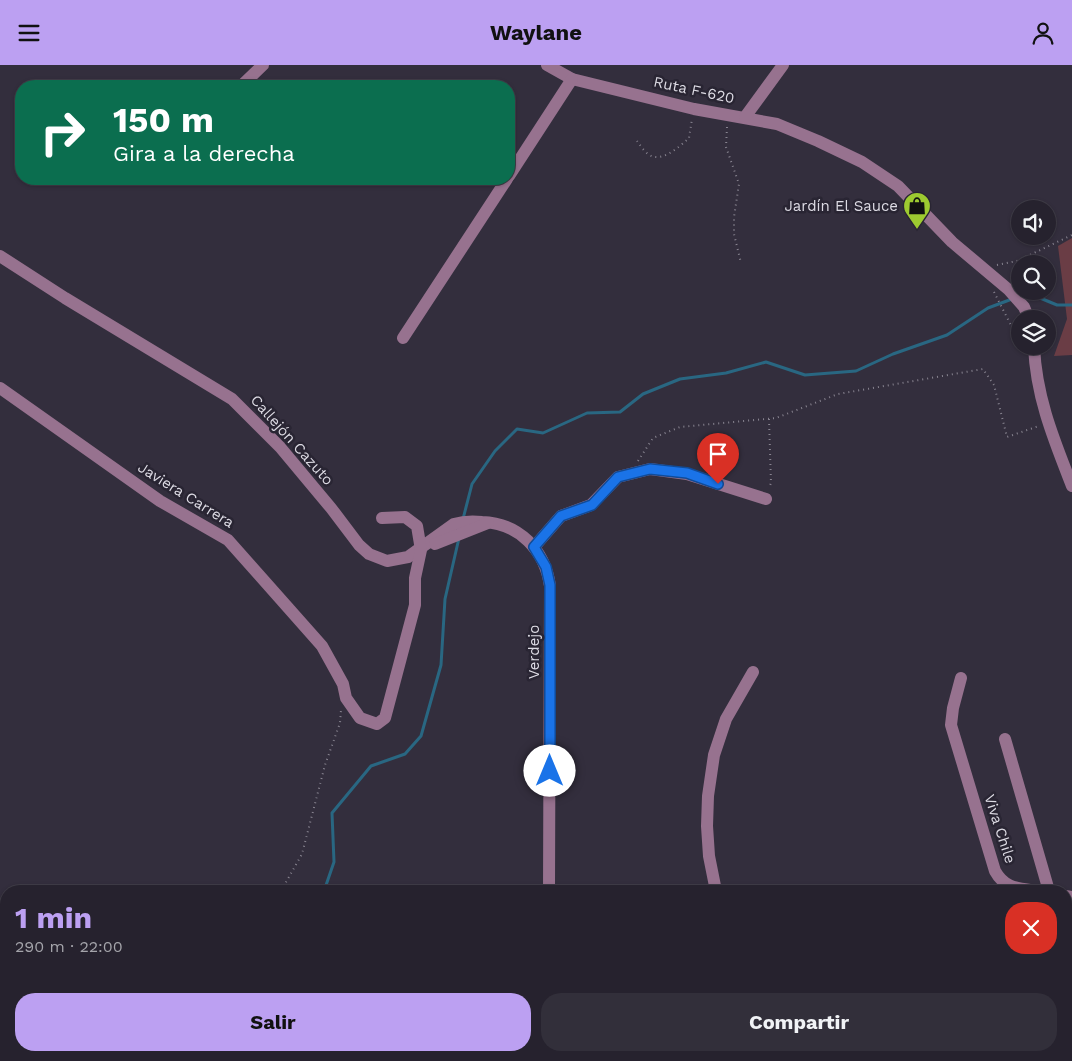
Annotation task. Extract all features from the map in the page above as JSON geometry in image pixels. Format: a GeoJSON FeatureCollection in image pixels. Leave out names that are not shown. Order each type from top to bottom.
{"type":"FeatureCollection","features":[{"type":"Feature","properties":{"kind":"street"},"geometry":{"type":"LineString","coordinates":[[247,80],[263,65]]}},
{"type":"Feature","properties":{"kind":"street","name":"Ruta F-620"},"geometry":{"type":"LineString","coordinates":[[547,65],[572,79],[694,109],[744,117],[784,65]]}},
{"type":"Feature","properties":{"kind":"street"},"geometry":{"type":"LineString","coordinates":[[515,166],[572,79]]}},
{"type":"Feature","properties":{"kind":"street"},"geometry":{"type":"LineString","coordinates":[[744,117],[777,124],[862,162],[898,187],[952,242],[1009,290],[1025,310]]}},
{"type":"Feature","properties":{"kind":"street"},"geometry":{"type":"LineString","coordinates":[[403,338],[503,185]]}},
{"type":"Feature","properties":{"kind":"street","name":"Callejón Cazuto"},"geometry":{"type":"LineString","coordinates":[[0,256],[65,299],[232,399],[280,447],[368,554],[380,559],[395,561],[490,522]]}},
{"type":"Feature","properties":{"kind":"street"},"geometry":{"type":"LineString","coordinates":[[1034,355],[1040,397],[1072,486]]}},
{"type":"Feature","properties":{"kind":"street","name":"Javiera Carrera"},"geometry":{"type":"LineString","coordinates":[[0,388],[160,501],[228,540],[322,646],[343,684],[346,698],[360,718],[377,724],[385,718],[415,605],[415,578],[420,550]]}},
{"type":"Feature","properties":{"kind":"street"},"geometry":{"type":"LineString","coordinates":[[534,547],[561,516],[592,505],[618,477],[650,469],[687,473],[766,499]]}},
{"type":"Feature","properties":{"kind":"street"},"geometry":{"type":"LineString","coordinates":[[382,518],[405,517],[417,527],[420,550]]}},
{"type":"Feature","properties":{"kind":"street","name":"Verdejo"},"geometry":{"type":"LineString","coordinates":[[490,522],[517,532],[534,547],[546,567],[550,585],[549,885]]}},
{"type":"Feature","properties":{"kind":"street"},"geometry":{"type":"LineString","coordinates":[[715,885],[706,826],[714,755],[726,719],[753,672]]}},
{"type":"Feature","properties":{"kind":"street","name":"Viva Chile"},"geometry":{"type":"LineString","coordinates":[[961,678],[953,708],[951,725],[995,871],[1007,885]]}},
{"type":"Feature","properties":{"kind":"street"},"geometry":{"type":"LineString","coordinates":[[1006,739],[1047,885]]}},
{"type":"Feature","properties":{"kind":"path"},"geometry":{"type":"LineString","coordinates":[[637,141],[648,154],[658,158],[668,154],[689,138],[694,109]]}},
{"type":"Feature","properties":{"kind":"path"},"geometry":{"type":"LineString","coordinates":[[729,115],[726,147],[739,184],[734,225],[741,263]]}},
{"type":"Feature","properties":{"kind":"path"},"geometry":{"type":"LineString","coordinates":[[986,271],[999,264],[1017,261],[1072,235]]}},
{"type":"Feature","properties":{"kind":"path"},"geometry":{"type":"LineString","coordinates":[[994,292],[1011,325]]}},
{"type":"Feature","properties":{"kind":"path"},"geometry":{"type":"LineString","coordinates":[[631,474],[641,454],[653,438],[680,427],[776,418],[838,394],[983,369],[994,385],[1007,437],[1049,423]]}},
{"type":"Feature","properties":{"kind":"path"},"geometry":{"type":"LineString","coordinates":[[766,499],[771,483],[769,419]]}},
{"type":"Feature","properties":{"kind":"path"},"geometry":{"type":"LineString","coordinates":[[284,885],[302,854],[325,765],[340,723]]}},
{"type":"Feature","properties":{"kind":"shaded area"},"geometry":{"type":"Polygon","coordinates":[[[1072,238],[1072,355],[1054,356],[1056,355],[1067,319],[1058,246],[1072,238]]]}},
{"type":"Feature","properties":{"kind":"waterway"},"geometry":{"type":"LineString","coordinates":[[463,519],[472,484],[495,451],[517,429],[543,433],[587,413],[620,412],[643,394],[680,379],[726,373],[766,362],[805,375],[856,371],[893,354],[947,335],[988,308],[1011,299]]}},
{"type":"Feature","properties":{"kind":"waterway"},"geometry":{"type":"LineString","coordinates":[[1045,300],[1057,305],[1072,305]]}},
{"type":"Feature","properties":{"kind":"waterway"},"geometry":{"type":"LineString","coordinates":[[326,885],[334,862],[332,813],[371,766],[405,754],[421,736],[441,665],[445,599],[459,538]]}},
{"type":"Feature","properties":{"kind":"place","name":"Jardín El Sauce"},"geometry":{"type":"Point","coordinates":[917,230]}},
{"type":"Feature","properties":{"kind":"route"},"geometry":{"type":"LineString","coordinates":[[550,771],[550,585],[546,567],[534,547],[561,516],[592,505],[618,477],[650,469],[687,473],[718,484]]}}]}
